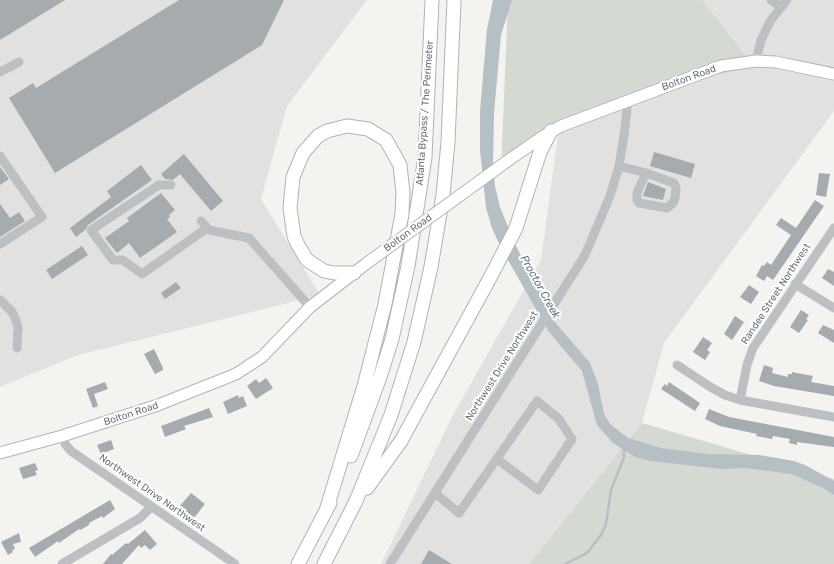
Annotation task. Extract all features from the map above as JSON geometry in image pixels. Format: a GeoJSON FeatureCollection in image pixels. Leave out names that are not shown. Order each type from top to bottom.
{"type":"FeatureCollection","features":[{"type":"Feature","properties":{"kind":"highway","name":"Atlanta Bypass / The Perimeter"},"geometry":{"type":"LineString","coordinates":[[298,564],[339,484],[371,404],[392,338],[418,213],[425,157],[432,0]]}},
{"type":"Feature","properties":{"kind":"highway"},"geometry":{"type":"LineString","coordinates":[[324,564],[356,501],[381,442],[414,342],[431,267],[443,195],[448,142],[454,0]]}},
{"type":"Feature","properties":{"kind":"highway"},"geometry":{"type":"LineString","coordinates":[[326,511],[364,386],[385,304],[402,214],[403,193],[400,165],[386,140],[368,129],[347,126],[327,131],[318,136],[302,153],[293,177],[290,208],[294,236],[300,250],[307,260],[324,271],[339,274],[354,273]]}},
{"type":"Feature","properties":{"kind":"highway"},"geometry":{"type":"LineString","coordinates":[[356,501],[380,472],[401,441],[491,276],[516,228],[540,152],[551,131]]}},
{"type":"Feature","properties":{"kind":"main road","name":"Bolton Road"},"geometry":{"type":"LineString","coordinates":[[0,452],[62,436],[158,406],[236,374],[262,357],[310,307],[354,273],[551,131],[628,100],[710,70],[756,61],[782,64],[834,74]]}},
{"type":"Feature","properties":{"kind":"street"},"geometry":{"type":"LineString","coordinates":[[756,61],[761,40],[772,20],[784,4],[771,0]]}},
{"type":"Feature","properties":{"kind":"street"},"geometry":{"type":"LineString","coordinates":[[0,72],[19,62]]}},
{"type":"Feature","properties":{"kind":"street","name":"Northwest Drive Northwest"},"geometry":{"type":"LineString","coordinates":[[390,564],[585,255],[599,226],[619,166],[628,100]]}},
{"type":"Feature","properties":{"kind":"street"},"geometry":{"type":"LineString","coordinates":[[0,156],[42,217],[0,244]]}},
{"type":"Feature","properties":{"kind":"street"},"geometry":{"type":"LineString","coordinates":[[619,166],[646,173],[674,183],[676,188],[675,198],[673,203],[667,208],[637,200],[637,193],[646,173]]}},
{"type":"Feature","properties":{"kind":"street"},"geometry":{"type":"LineString","coordinates":[[172,185],[159,185],[91,230],[112,260],[122,260],[142,274],[204,224],[209,230],[249,238],[310,307]]}},
{"type":"Feature","properties":{"kind":"street","name":"Randee Street Northwest"},"geometry":{"type":"LineString","coordinates":[[740,400],[747,364],[753,348],[834,228]]}},
{"type":"Feature","properties":{"kind":"street"},"geometry":{"type":"LineString","coordinates":[[795,284],[834,308]]}},
{"type":"Feature","properties":{"kind":"street"},"geometry":{"type":"LineString","coordinates":[[0,300],[12,312],[16,320],[18,328],[16,348]]}},
{"type":"Feature","properties":{"kind":"street"},"geometry":{"type":"LineString","coordinates":[[677,365],[712,388],[740,400],[834,417]]}},
{"type":"Feature","properties":{"kind":"street"},"geometry":{"type":"LineString","coordinates":[[435,494],[459,513],[537,401],[560,418],[572,438],[538,490],[497,459]]}},
{"type":"Feature","properties":{"kind":"street","name":"Northwest Drive Northwest"},"geometry":{"type":"LineString","coordinates":[[62,436],[65,444],[71,451],[235,564]]}},
{"type":"Feature","properties":{"kind":"street"},"geometry":{"type":"LineString","coordinates":[[62,564],[140,518],[151,507]]}},
{"type":"Feature","properties":{"kind":"shaded area"},"geometry":{"type":"Polygon","coordinates":[[[0,0],[367,0],[287,106],[261,199],[320,295],[78,355],[0,387],[0,0]]]}},
{"type":"Feature","properties":{"kind":"shaded area"},"geometry":{"type":"Polygon","coordinates":[[[493,0],[512,0],[501,35],[494,113],[493,163],[495,186],[500,207],[514,242],[554,321],[590,363],[598,384],[604,414],[610,424],[628,438],[661,448],[707,454],[759,455],[794,461],[805,465],[834,481],[834,495],[823,488],[792,474],[745,468],[722,469],[651,461],[635,457],[613,443],[597,425],[582,371],[549,332],[500,246],[492,228],[486,208],[480,150],[480,111],[487,29],[493,0]]]}},
{"type":"Feature","properties":{"kind":"shaded area"},"geometry":{"type":"Polygon","coordinates":[[[508,0],[702,0],[754,65],[640,96],[560,121],[501,171],[508,0]]]}},
{"type":"Feature","properties":{"kind":"shaded area"},"geometry":{"type":"Polygon","coordinates":[[[702,0],[834,0],[834,111],[664,343],[642,423],[529,564],[381,564],[454,413],[541,260],[560,121],[640,96],[754,64],[702,0]]]}},
{"type":"Feature","properties":{"kind":"shaded area"},"geometry":{"type":"Polygon","coordinates":[[[642,423],[834,479],[834,564],[529,564],[642,423]]]}},
{"type":"Feature","properties":{"kind":"building"},"geometry":{"type":"Polygon","coordinates":[[[0,0],[65,0],[0,40],[0,0]]]}},
{"type":"Feature","properties":{"kind":"building"},"geometry":{"type":"Polygon","coordinates":[[[179,0],[284,0],[262,45],[55,173],[9,98],[33,83],[36,88],[179,0]]]}},
{"type":"Feature","properties":{"kind":"building"},"geometry":{"type":"Polygon","coordinates":[[[654,152],[695,164],[691,178],[650,166],[654,152]]]}},
{"type":"Feature","properties":{"kind":"building"},"geometry":{"type":"Polygon","coordinates":[[[184,154],[223,201],[211,211],[180,174],[173,180],[165,179],[161,174],[184,154]]]}},
{"type":"Feature","properties":{"kind":"building"},"geometry":{"type":"Polygon","coordinates":[[[141,165],[152,180],[88,225],[85,230],[76,237],[70,228],[111,197],[107,191],[141,165]]]}},
{"type":"Feature","properties":{"kind":"building"},"geometry":{"type":"Polygon","coordinates":[[[0,167],[9,179],[0,185],[0,167]]]}},
{"type":"Feature","properties":{"kind":"building"},"geometry":{"type":"Polygon","coordinates":[[[819,173],[830,174],[826,197],[816,195],[819,173]]]}},
{"type":"Feature","properties":{"kind":"building"},"geometry":{"type":"Polygon","coordinates":[[[648,182],[666,189],[663,200],[643,196],[648,182]]]}},
{"type":"Feature","properties":{"kind":"building"},"geometry":{"type":"Polygon","coordinates":[[[161,193],[175,210],[167,219],[177,232],[140,258],[129,243],[117,253],[105,238],[129,221],[127,218],[161,193]]]}},
{"type":"Feature","properties":{"kind":"building"},"geometry":{"type":"Polygon","coordinates":[[[815,200],[824,206],[773,280],[767,276],[764,281],[756,276],[762,265],[764,266],[767,262],[771,265],[791,235],[776,225],[781,218],[796,228],[815,200]]]}},
{"type":"Feature","properties":{"kind":"building"},"geometry":{"type":"Polygon","coordinates":[[[0,204],[10,218],[19,212],[25,221],[0,237],[0,204]]]}},
{"type":"Feature","properties":{"kind":"building"},"geometry":{"type":"Polygon","coordinates":[[[82,246],[88,255],[52,279],[46,270],[82,246]]]}},
{"type":"Feature","properties":{"kind":"building"},"geometry":{"type":"Polygon","coordinates":[[[828,269],[834,272],[834,286],[822,278],[828,269]]]}},
{"type":"Feature","properties":{"kind":"building"},"geometry":{"type":"Polygon","coordinates":[[[176,282],[181,288],[165,299],[161,293],[176,282]]]}},
{"type":"Feature","properties":{"kind":"building"},"geometry":{"type":"Polygon","coordinates":[[[749,285],[759,292],[751,304],[740,297],[749,285]]]}},
{"type":"Feature","properties":{"kind":"building"},"geometry":{"type":"Polygon","coordinates":[[[801,310],[809,315],[806,319],[808,320],[799,333],[790,327],[801,310]]]}},
{"type":"Feature","properties":{"kind":"building"},"geometry":{"type":"Polygon","coordinates":[[[735,316],[744,322],[732,340],[724,334],[735,316]]]}},
{"type":"Feature","properties":{"kind":"building"},"geometry":{"type":"Polygon","coordinates":[[[823,325],[834,330],[834,343],[818,333],[823,325]]]}},
{"type":"Feature","properties":{"kind":"building"},"geometry":{"type":"Polygon","coordinates":[[[703,337],[712,343],[707,350],[710,352],[705,360],[693,352],[703,337]]]}},
{"type":"Feature","properties":{"kind":"building"},"geometry":{"type":"Polygon","coordinates":[[[154,349],[163,368],[163,370],[155,374],[144,354],[154,349]]]}},
{"type":"Feature","properties":{"kind":"building"},"geometry":{"type":"Polygon","coordinates":[[[764,365],[773,368],[772,373],[788,377],[788,374],[792,374],[792,372],[813,376],[811,382],[834,386],[834,396],[774,386],[759,381],[764,365]]]}},
{"type":"Feature","properties":{"kind":"building"},"geometry":{"type":"Polygon","coordinates":[[[266,378],[273,388],[256,399],[247,386],[256,379],[259,383],[266,378]]]}},
{"type":"Feature","properties":{"kind":"building"},"geometry":{"type":"Polygon","coordinates":[[[105,382],[108,389],[94,394],[98,406],[93,408],[86,389],[105,382]]]}},
{"type":"Feature","properties":{"kind":"building"},"geometry":{"type":"Polygon","coordinates":[[[669,382],[700,403],[695,411],[661,389],[665,384],[667,386],[669,382]]]}},
{"type":"Feature","properties":{"kind":"building"},"geometry":{"type":"Polygon","coordinates":[[[238,395],[239,398],[243,396],[247,406],[228,414],[223,402],[238,395]]]}},
{"type":"Feature","properties":{"kind":"building"},"geometry":{"type":"Polygon","coordinates":[[[209,408],[213,417],[184,426],[186,429],[165,437],[161,426],[209,408]]]}},
{"type":"Feature","properties":{"kind":"building"},"geometry":{"type":"Polygon","coordinates":[[[709,409],[729,417],[834,437],[834,447],[797,442],[797,445],[789,443],[790,439],[773,436],[772,439],[756,436],[757,434],[720,426],[705,419],[709,409]]]}},
{"type":"Feature","properties":{"kind":"building"},"geometry":{"type":"Polygon","coordinates":[[[111,440],[114,449],[101,454],[97,445],[111,440]]]}},
{"type":"Feature","properties":{"kind":"building"},"geometry":{"type":"Polygon","coordinates":[[[35,463],[38,470],[35,471],[37,475],[23,479],[19,468],[35,463]]]}},
{"type":"Feature","properties":{"kind":"building"},"geometry":{"type":"Polygon","coordinates":[[[191,493],[205,504],[194,518],[180,506],[191,493]]]}},
{"type":"Feature","properties":{"kind":"building"},"geometry":{"type":"Polygon","coordinates":[[[110,500],[115,509],[103,518],[102,516],[89,523],[89,525],[80,530],[79,529],[59,543],[58,541],[35,557],[29,548],[110,500]]]}},
{"type":"Feature","properties":{"kind":"building"},"geometry":{"type":"Polygon","coordinates":[[[145,530],[157,544],[150,550],[145,545],[141,548],[139,545],[122,564],[103,564],[111,554],[112,555],[126,543],[128,544],[145,530]]]}},
{"type":"Feature","properties":{"kind":"building"},"geometry":{"type":"Polygon","coordinates":[[[19,533],[21,542],[13,544],[15,549],[8,555],[1,542],[19,533]]]}},
{"type":"Feature","properties":{"kind":"building"},"geometry":{"type":"Polygon","coordinates":[[[429,550],[452,564],[421,564],[429,550]]]}},
{"type":"Feature","properties":{"kind":"waterway"},"geometry":{"type":"LineString","coordinates":[[565,564],[587,553],[601,535],[606,524],[611,490],[624,457],[624,449]]}},
{"type":"Feature","properties":{"kind":"water label","name":"Proctor Creek"},"geometry":{"type":"Point","coordinates":[540,287]}}]}
